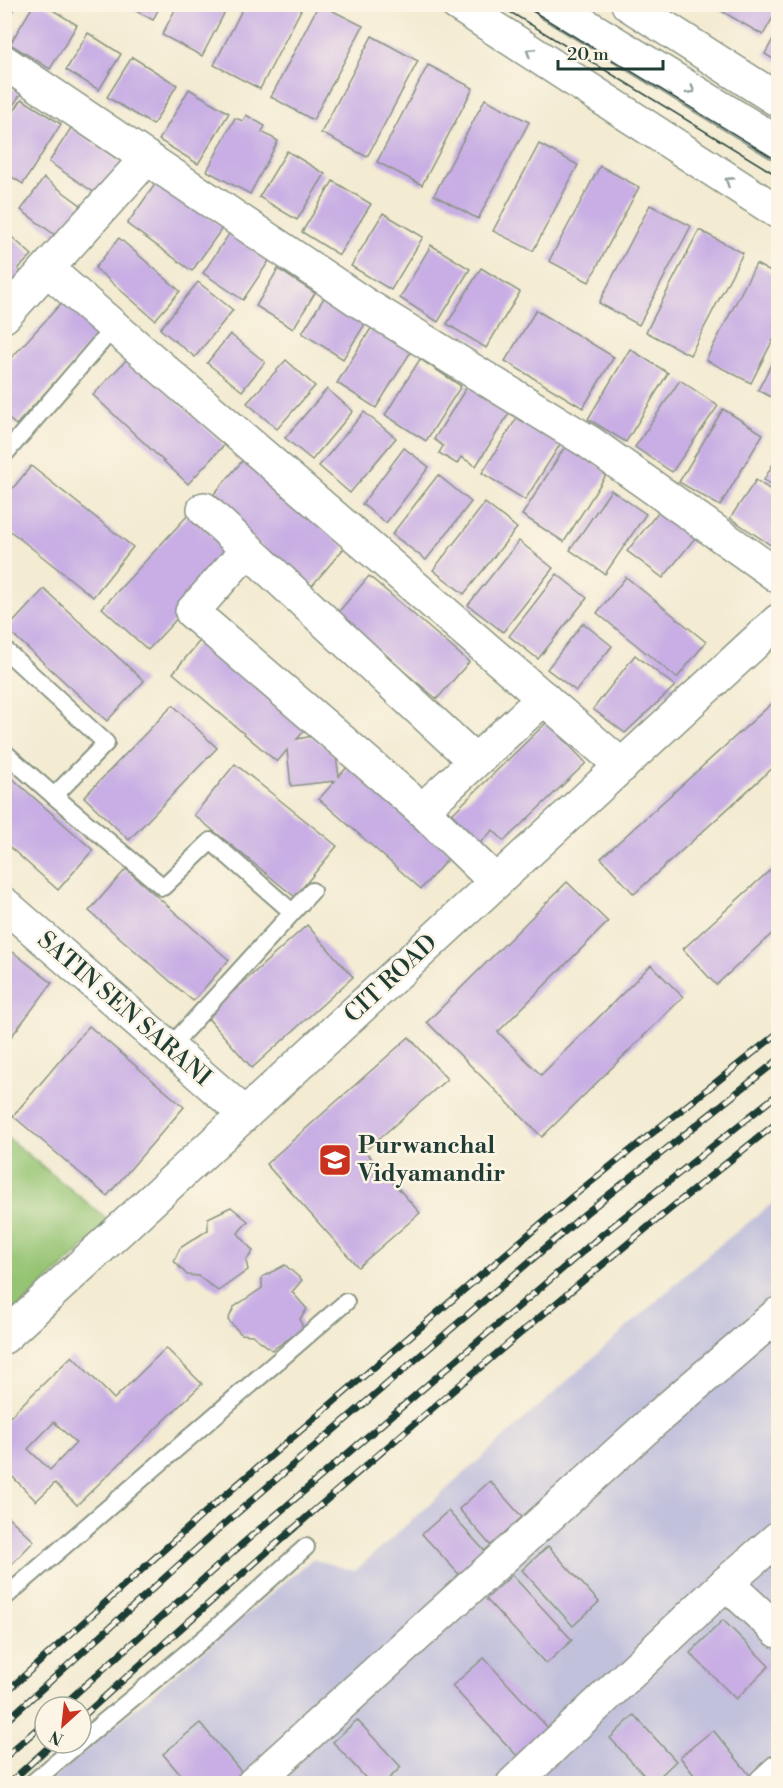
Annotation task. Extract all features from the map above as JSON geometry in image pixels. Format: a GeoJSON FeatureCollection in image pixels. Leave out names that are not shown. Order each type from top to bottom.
{"type":"FeatureCollection","features":[{"type":"Feature","properties":{"kind":"street"},"geometry":{"type":"LineString","coordinates":[[457,4],[492,14],[778,212]]}},
{"type":"Feature","properties":{"kind":"street"},"geometry":{"type":"LineString","coordinates":[[552,4],[778,143]]}},
{"type":"Feature","properties":{"kind":"street"},"geometry":{"type":"LineString","coordinates":[[628,4],[778,100]]}},
{"type":"Feature","properties":{"kind":"street"},"geometry":{"type":"LineString","coordinates":[[4,62],[361,302],[589,442],[778,576]]}},
{"type":"Feature","properties":{"kind":"street"},"geometry":{"type":"LineString","coordinates":[[4,316],[147,158]]}},
{"type":"Feature","properties":{"kind":"street"},"geometry":{"type":"LineString","coordinates":[[47,269],[622,766]]}},
{"type":"Feature","properties":{"kind":"street"},"geometry":{"type":"LineString","coordinates":[[204,508],[475,761]]}},
{"type":"Feature","properties":{"kind":"street"},"geometry":{"type":"LineString","coordinates":[[248,549],[192,612],[422,810],[495,882]]}},
{"type":"Feature","properties":{"kind":"street","name":"CIT ROAD"},"geometry":{"type":"LineString","coordinates":[[4,1337],[778,621]]}},
{"type":"Feature","properties":{"kind":"street"},"geometry":{"type":"LineString","coordinates":[[422,810],[544,698]]}},
{"type":"Feature","properties":{"kind":"street","name":"SATIN SEN SARANI"},"geometry":{"type":"LineString","coordinates":[[4,904],[245,1114]]}},
{"type":"Feature","properties":{"kind":"street"},"geometry":{"type":"LineString","coordinates":[[253,1784],[658,1418],[778,1314]]}},
{"type":"Feature","properties":{"kind":"street"},"geometry":{"type":"LineString","coordinates":[[513,1784],[726,1583],[778,1538]]}},
{"type":"Feature","properties":{"kind":"street"},"geometry":{"type":"LineString","coordinates":[[726,1583],[778,1631]]}},
{"type":"Feature","properties":{"kind":"street"},"geometry":{"type":"LineString","coordinates":[[765,1784],[778,1772]]}},
{"type":"Feature","properties":{"kind":"lane"},"geometry":{"type":"LineString","coordinates":[[4,455],[114,327]]}},
{"type":"Feature","properties":{"kind":"lane"},"geometry":{"type":"LineString","coordinates":[[4,649],[106,743],[54,796]]}},
{"type":"Feature","properties":{"kind":"lane"},"geometry":{"type":"LineString","coordinates":[[4,752],[163,886],[211,842],[291,912]]}},
{"type":"Feature","properties":{"kind":"lane"},"geometry":{"type":"LineString","coordinates":[[169,1048],[312,891]]}},
{"type":"Feature","properties":{"kind":"lane"},"geometry":{"type":"LineString","coordinates":[[4,1598],[346,1302]]}},
{"type":"Feature","properties":{"kind":"lane"},"geometry":{"type":"LineString","coordinates":[[93,1731],[207,1636],[306,1547]]}},
{"type":"Feature","properties":{"kind":"lane"},"geometry":{"type":"LineString","coordinates":[[30,1784],[65,1755]]}},
{"type":"Feature","properties":{"kind":"shaded area"},"geometry":{"type":"Polygon","coordinates":[[[778,1199],[778,1528],[502,1783],[46,1784],[80,1755],[93,1755],[93,1744],[312,1559],[355,1571],[711,1252],[778,1199]]]}},
{"type":"Feature","properties":{"kind":"shaded area"},"geometry":{"type":"Polygon","coordinates":[[[778,1545],[778,1628],[737,1584],[778,1545]]]}},
{"type":"Feature","properties":{"kind":"shaded area"},"geometry":{"type":"Polygon","coordinates":[[[728,1595],[778,1649],[778,1783],[528,1784],[728,1595]]]}},
{"type":"Feature","properties":{"kind":"green space"},"geometry":{"type":"Polygon","coordinates":[[[5,1136],[111,1222],[5,1321],[5,1136]]]}},
{"type":"Feature","properties":{"kind":"building"},"geometry":{"type":"Polygon","coordinates":[[[4,4],[17,4],[4,25],[4,4]]]}},
{"type":"Feature","properties":{"kind":"building"},"geometry":{"type":"Polygon","coordinates":[[[34,4],[43,4],[77,25],[50,69],[10,44],[34,4]]]}},
{"type":"Feature","properties":{"kind":"building"},"geometry":{"type":"Polygon","coordinates":[[[123,4],[161,4],[153,20],[123,4]]]}},
{"type":"Feature","properties":{"kind":"building"},"geometry":{"type":"Polygon","coordinates":[[[178,4],[229,4],[202,56],[162,35],[178,4]]]}},
{"type":"Feature","properties":{"kind":"building"},"geometry":{"type":"Polygon","coordinates":[[[245,4],[304,4],[260,89],[214,65],[245,4]]]}},
{"type":"Feature","properties":{"kind":"building"},"geometry":{"type":"Polygon","coordinates":[[[319,4],[363,26],[313,120],[271,97],[319,4]]]}},
{"type":"Feature","properties":{"kind":"building"},"geometry":{"type":"Polygon","coordinates":[[[709,4],[778,4],[778,8],[763,35],[709,4]]]}},
{"type":"Feature","properties":{"kind":"building"},"geometry":{"type":"Polygon","coordinates":[[[778,30],[778,62],[765,54],[778,30]]]}},
{"type":"Feature","properties":{"kind":"building"},"geometry":{"type":"Polygon","coordinates":[[[88,33],[121,54],[99,90],[66,70],[88,33]]]}},
{"type":"Feature","properties":{"kind":"building"},"geometry":{"type":"Polygon","coordinates":[[[372,36],[418,61],[367,157],[321,133],[372,36]]]}},
{"type":"Feature","properties":{"kind":"building"},"geometry":{"type":"Polygon","coordinates":[[[132,57],[177,85],[153,125],[107,97],[132,57]]]}},
{"type":"Feature","properties":{"kind":"building"},"geometry":{"type":"Polygon","coordinates":[[[428,65],[473,88],[422,185],[377,162],[428,65]]]}},
{"type":"Feature","properties":{"kind":"building"},"geometry":{"type":"Polygon","coordinates":[[[4,83],[21,94],[4,118],[4,83]]]}},
{"type":"Feature","properties":{"kind":"building"},"geometry":{"type":"Polygon","coordinates":[[[189,89],[229,113],[198,164],[159,140],[189,89]]]}},
{"type":"Feature","properties":{"kind":"building"},"geometry":{"type":"Polygon","coordinates":[[[22,99],[61,124],[23,184],[4,172],[4,126],[22,99]]]}},
{"type":"Feature","properties":{"kind":"building"},"geometry":{"type":"Polygon","coordinates":[[[485,99],[529,122],[478,219],[434,195],[485,99]]]}},
{"type":"Feature","properties":{"kind":"building"},"geometry":{"type":"Polygon","coordinates":[[[246,115],[265,126],[262,132],[278,141],[250,194],[207,171],[235,118],[243,121],[246,115]]]}},
{"type":"Feature","properties":{"kind":"building"},"geometry":{"type":"Polygon","coordinates":[[[71,128],[126,165],[104,199],[49,162],[71,128]]]}},
{"type":"Feature","properties":{"kind":"building"},"geometry":{"type":"Polygon","coordinates":[[[539,144],[578,165],[533,251],[493,231],[539,144]]]}},
{"type":"Feature","properties":{"kind":"building"},"geometry":{"type":"Polygon","coordinates":[[[287,151],[325,174],[297,220],[259,197],[287,151]]]}},
{"type":"Feature","properties":{"kind":"building"},"geometry":{"type":"Polygon","coordinates":[[[600,166],[639,187],[589,282],[549,261],[600,166]]]}},
{"type":"Feature","properties":{"kind":"building"},"geometry":{"type":"Polygon","coordinates":[[[44,178],[86,209],[63,241],[21,210],[44,178]]]}},
{"type":"Feature","properties":{"kind":"building"},"geometry":{"type":"Polygon","coordinates":[[[158,180],[223,227],[192,271],[127,224],[158,180]]]}},
{"type":"Feature","properties":{"kind":"building"},"geometry":{"type":"Polygon","coordinates":[[[333,181],[371,204],[339,255],[302,232],[333,181]]]}},
{"type":"Feature","properties":{"kind":"building"},"geometry":{"type":"Polygon","coordinates":[[[650,205],[691,226],[639,325],[599,303],[650,205]]]}},
{"type":"Feature","properties":{"kind":"building"},"geometry":{"type":"Polygon","coordinates":[[[383,213],[423,237],[391,290],[351,266],[383,213]]]}},
{"type":"Feature","properties":{"kind":"building"},"geometry":{"type":"Polygon","coordinates":[[[4,230],[32,255],[18,269],[27,278],[4,292],[4,230]]]}},
{"type":"Feature","properties":{"kind":"building"},"geometry":{"type":"Polygon","coordinates":[[[699,230],[743,253],[690,355],[646,332],[699,230]]]}},
{"type":"Feature","properties":{"kind":"building"},"geometry":{"type":"Polygon","coordinates":[[[231,231],[271,258],[243,300],[203,273],[231,231]]]}},
{"type":"Feature","properties":{"kind":"building"},"geometry":{"type":"Polygon","coordinates":[[[119,238],[180,291],[155,320],[95,268],[119,238]]]}},
{"type":"Feature","properties":{"kind":"building"},"geometry":{"type":"Polygon","coordinates":[[[431,245],[470,269],[438,322],[400,298],[431,245]]]}},
{"type":"Feature","properties":{"kind":"building"},"geometry":{"type":"Polygon","coordinates":[[[756,264],[778,276],[778,330],[751,383],[706,360],[756,264]]]}},
{"type":"Feature","properties":{"kind":"building"},"geometry":{"type":"Polygon","coordinates":[[[481,268],[520,292],[486,348],[447,324],[481,268]]]}},
{"type":"Feature","properties":{"kind":"building"},"geometry":{"type":"Polygon","coordinates":[[[278,269],[315,293],[293,329],[256,306],[278,269]]]}},
{"type":"Feature","properties":{"kind":"building"},"geometry":{"type":"Polygon","coordinates":[[[198,282],[233,310],[195,357],[160,329],[198,282]]]}},
{"type":"Feature","properties":{"kind":"building"},"geometry":{"type":"Polygon","coordinates":[[[325,296],[367,321],[343,359],[302,333],[325,296]]]}},
{"type":"Feature","properties":{"kind":"building"},"geometry":{"type":"Polygon","coordinates":[[[65,299],[101,331],[16,425],[4,415],[4,366],[65,299]]]}},
{"type":"Feature","properties":{"kind":"building"},"geometry":{"type":"Polygon","coordinates":[[[536,310],[614,357],[583,408],[505,361],[536,310]]]}},
{"type":"Feature","properties":{"kind":"building"},"geometry":{"type":"Polygon","coordinates":[[[373,325],[412,350],[376,408],[337,383],[373,325]]]}},
{"type":"Feature","properties":{"kind":"building"},"geometry":{"type":"Polygon","coordinates":[[[230,334],[265,362],[242,391],[207,363],[230,334]]]}},
{"type":"Feature","properties":{"kind":"building"},"geometry":{"type":"Polygon","coordinates":[[[630,349],[668,373],[626,442],[588,419],[630,349]]]}},
{"type":"Feature","properties":{"kind":"building"},"geometry":{"type":"Polygon","coordinates":[[[778,351],[778,401],[758,390],[778,351]]]}},
{"type":"Feature","properties":{"kind":"building"},"geometry":{"type":"Polygon","coordinates":[[[129,357],[224,445],[188,484],[93,395],[129,357]]]}},
{"type":"Feature","properties":{"kind":"building"},"geometry":{"type":"Polygon","coordinates":[[[420,359],[461,386],[426,441],[385,415],[420,359]]]}},
{"type":"Feature","properties":{"kind":"building"},"geometry":{"type":"Polygon","coordinates":[[[286,360],[315,386],[277,429],[247,403],[286,360]]]}},
{"type":"Feature","properties":{"kind":"building"},"geometry":{"type":"Polygon","coordinates":[[[680,380],[718,406],[672,472],[635,447],[680,380]]]}},
{"type":"Feature","properties":{"kind":"building"},"geometry":{"type":"Polygon","coordinates":[[[468,385],[510,412],[476,466],[461,457],[457,464],[439,453],[443,446],[434,439],[468,385]]]}},
{"type":"Feature","properties":{"kind":"building"},"geometry":{"type":"Polygon","coordinates":[[[327,389],[353,411],[312,460],[285,438],[327,389]]]}},
{"type":"Feature","properties":{"kind":"building"},"geometry":{"type":"Polygon","coordinates":[[[723,409],[763,434],[720,506],[679,482],[723,409]]]}},
{"type":"Feature","properties":{"kind":"building"},"geometry":{"type":"Polygon","coordinates":[[[364,412],[396,438],[350,493],[319,466],[364,412]]]}},
{"type":"Feature","properties":{"kind":"building"},"geometry":{"type":"Polygon","coordinates":[[[518,416],[561,443],[525,500],[482,473],[518,416]]]}},
{"type":"Feature","properties":{"kind":"building"},"geometry":{"type":"Polygon","coordinates":[[[566,445],[608,472],[564,542],[522,515],[566,445]]]}},
{"type":"Feature","properties":{"kind":"building"},"geometry":{"type":"Polygon","coordinates":[[[404,448],[429,467],[386,523],[362,504],[404,448]]]}},
{"type":"Feature","properties":{"kind":"building"},"geometry":{"type":"Polygon","coordinates":[[[778,455],[778,488],[764,480],[778,455]]]}},
{"type":"Feature","properties":{"kind":"building"},"geometry":{"type":"Polygon","coordinates":[[[243,460],[345,547],[310,588],[208,501],[243,460]]]}},
{"type":"Feature","properties":{"kind":"building"},"geometry":{"type":"Polygon","coordinates":[[[31,466],[133,547],[93,597],[4,526],[4,499],[31,466]]]}},
{"type":"Feature","properties":{"kind":"building"},"geometry":{"type":"Polygon","coordinates":[[[438,475],[471,502],[426,560],[392,534],[438,475]]]}},
{"type":"Feature","properties":{"kind":"building"},"geometry":{"type":"Polygon","coordinates":[[[756,480],[778,495],[778,550],[730,518],[756,480]]]}},
{"type":"Feature","properties":{"kind":"building"},"geometry":{"type":"Polygon","coordinates":[[[611,490],[646,514],[605,574],[570,550],[611,490]]]}},
{"type":"Feature","properties":{"kind":"building"},"geometry":{"type":"Polygon","coordinates":[[[485,503],[517,528],[464,594],[433,570],[485,503]]]}},
{"type":"Feature","properties":{"kind":"building"},"geometry":{"type":"Polygon","coordinates":[[[659,511],[695,538],[663,578],[627,551],[659,511]]]}},
{"type":"Feature","properties":{"kind":"building"},"geometry":{"type":"Polygon","coordinates":[[[189,514],[235,556],[148,650],[102,608],[189,514]]]}},
{"type":"Feature","properties":{"kind":"building"},"geometry":{"type":"Polygon","coordinates":[[[519,541],[553,568],[503,632],[468,605],[519,541]]]}},
{"type":"Feature","properties":{"kind":"building"},"geometry":{"type":"Polygon","coordinates":[[[557,574],[587,598],[538,659],[509,636],[557,574]]]}},
{"type":"Feature","properties":{"kind":"building"},"geometry":{"type":"Polygon","coordinates":[[[369,576],[469,662],[437,699],[336,615],[369,576]]]}},
{"type":"Feature","properties":{"kind":"building"},"geometry":{"type":"Polygon","coordinates":[[[626,577],[706,642],[677,678],[597,613],[626,577]]]}},
{"type":"Feature","properties":{"kind":"building"},"geometry":{"type":"Polygon","coordinates":[[[44,589],[144,681],[107,721],[7,629],[44,589]]]}},
{"type":"Feature","properties":{"kind":"building"},"geometry":{"type":"Polygon","coordinates":[[[583,623],[612,646],[576,691],[547,669],[583,623]]]}},
{"type":"Feature","properties":{"kind":"building"},"geometry":{"type":"Polygon","coordinates":[[[208,631],[313,721],[297,739],[313,736],[336,757],[339,776],[350,764],[452,854],[421,889],[319,799],[335,781],[291,786],[287,750],[277,762],[173,673],[208,631]]]}},
{"type":"Feature","properties":{"kind":"building"},"geometry":{"type":"Polygon","coordinates":[[[635,655],[675,686],[625,733],[593,709],[635,655]]]}},
{"type":"Feature","properties":{"kind":"building"},"geometry":{"type":"Polygon","coordinates":[[[778,698],[778,763],[634,894],[601,858],[778,698]]]}},
{"type":"Feature","properties":{"kind":"building"},"geometry":{"type":"Polygon","coordinates":[[[173,705],[217,748],[129,840],[84,797],[173,705]]]}},
{"type":"Feature","properties":{"kind":"building"},"geometry":{"type":"Polygon","coordinates":[[[547,722],[586,763],[504,841],[493,830],[480,843],[452,814],[547,722]]]}},
{"type":"Feature","properties":{"kind":"building"},"geometry":{"type":"Polygon","coordinates":[[[235,764],[337,846],[295,897],[194,815],[235,764]]]}},
{"type":"Feature","properties":{"kind":"building"},"geometry":{"type":"Polygon","coordinates":[[[4,771],[93,850],[58,890],[4,842],[4,771]]]}},
{"type":"Feature","properties":{"kind":"building"},"geometry":{"type":"Polygon","coordinates":[[[778,863],[778,928],[716,985],[683,949],[778,863]]]}},
{"type":"Feature","properties":{"kind":"building"},"geometry":{"type":"Polygon","coordinates":[[[126,869],[229,960],[193,1001],[89,911],[126,869]]]}},
{"type":"Feature","properties":{"kind":"building"},"geometry":{"type":"Polygon","coordinates":[[[567,882],[608,922],[498,1032],[541,1075],[651,965],[683,997],[542,1137],[427,1022],[567,882]]]}},
{"type":"Feature","properties":{"kind":"building"},"geometry":{"type":"Polygon","coordinates":[[[307,925],[353,977],[252,1068],[206,1016],[307,925]]]}},
{"type":"Feature","properties":{"kind":"building"},"geometry":{"type":"Polygon","coordinates":[[[13,952],[52,983],[8,1041],[4,1038],[4,963],[13,952]]]}},
{"type":"Feature","properties":{"kind":"building"},"geometry":{"type":"Polygon","coordinates":[[[89,1026],[184,1107],[107,1196],[13,1116],[89,1026]]]}},
{"type":"Feature","properties":{"kind":"building"},"geometry":{"type":"Polygon","coordinates":[[[409,1037],[447,1079],[365,1151],[420,1213],[358,1267],[266,1164],[409,1037]]]}},
{"type":"Feature","properties":{"kind":"building"},"geometry":{"type":"Polygon","coordinates":[[[231,1207],[248,1221],[238,1233],[253,1251],[246,1261],[248,1270],[218,1291],[198,1276],[187,1275],[174,1261],[180,1248],[208,1230],[208,1218],[231,1207]]]}},
{"type":"Feature","properties":{"kind":"building"},"geometry":{"type":"Polygon","coordinates":[[[285,1265],[302,1280],[292,1292],[307,1309],[300,1319],[303,1329],[272,1350],[252,1335],[241,1334],[228,1320],[234,1307],[262,1288],[262,1277],[285,1265]]]}},
{"type":"Feature","properties":{"kind":"building"},"geometry":{"type":"Polygon","coordinates":[[[166,1348],[202,1384],[77,1505],[55,1483],[36,1501],[4,1468],[4,1422],[72,1356],[114,1399],[166,1348]],[[54,1422],[28,1449],[50,1470],[76,1443],[54,1422]]]}},
{"type":"Feature","properties":{"kind":"building"},"geometry":{"type":"Polygon","coordinates":[[[490,1481],[530,1526],[498,1554],[459,1509],[490,1481]]]}},
{"type":"Feature","properties":{"kind":"building"},"geometry":{"type":"Polygon","coordinates":[[[448,1511],[493,1560],[467,1583],[422,1534],[448,1511]]]}},
{"type":"Feature","properties":{"kind":"building"},"geometry":{"type":"Polygon","coordinates":[[[4,1513],[34,1541],[4,1572],[4,1513]]]}},
{"type":"Feature","properties":{"kind":"building"},"geometry":{"type":"Polygon","coordinates":[[[548,1546],[599,1602],[573,1626],[522,1570],[548,1546]]]}},
{"type":"Feature","properties":{"kind":"building"},"geometry":{"type":"Polygon","coordinates":[[[512,1575],[572,1640],[546,1664],[486,1599],[512,1575]]]}},
{"type":"Feature","properties":{"kind":"building"},"geometry":{"type":"Polygon","coordinates":[[[723,1620],[769,1666],[736,1699],[690,1653],[723,1620]]]}},
{"type":"Feature","properties":{"kind":"building"},"geometry":{"type":"Polygon","coordinates":[[[484,1658],[550,1730],[519,1758],[452,1686],[484,1658]]]}},
{"type":"Feature","properties":{"kind":"building"},"geometry":{"type":"Polygon","coordinates":[[[634,1715],[676,1761],[652,1784],[610,1738],[634,1715]]]}},
{"type":"Feature","properties":{"kind":"building"},"geometry":{"type":"Polygon","coordinates":[[[357,1720],[401,1767],[383,1784],[371,1784],[333,1742],[357,1720]]]}},
{"type":"Feature","properties":{"kind":"building"},"geometry":{"type":"Polygon","coordinates":[[[200,1723],[249,1781],[246,1784],[188,1784],[163,1754],[200,1723]]]}},
{"type":"Feature","properties":{"kind":"building"},"geometry":{"type":"Polygon","coordinates":[[[713,1730],[757,1784],[701,1784],[680,1757],[713,1730]]]}},
{"type":"Feature","properties":{"kind":"tram line"},"geometry":{"type":"LineString","coordinates":[[497,4],[778,176]]}},
{"type":"Feature","properties":{"kind":"tram line"},"geometry":{"type":"LineString","coordinates":[[521,4],[778,161]]}},
{"type":"Feature","properties":{"kind":"railway"},"geometry":{"type":"LineString","coordinates":[[4,1694],[209,1509],[572,1197],[778,1033]]}},
{"type":"Feature","properties":{"kind":"railway"},"geometry":{"type":"LineString","coordinates":[[4,1723],[223,1525],[586,1213],[778,1060]]}},
{"type":"Feature","properties":{"kind":"railway"},"geometry":{"type":"LineString","coordinates":[[74,1695],[240,1546],[603,1234],[778,1094]]}},
{"type":"Feature","properties":{"kind":"railway"},"geometry":{"type":"LineString","coordinates":[[93,1707],[425,1414],[600,1266],[778,1122]]}},
{"type":"Feature","properties":{"kind":"railway"},"geometry":{"type":"LineString","coordinates":[[4,1758],[33,1733]]}},
{"type":"Feature","properties":{"kind":"railway"},"geometry":{"type":"LineString","coordinates":[[8,1784],[40,1755]]}},
{"type":"Feature","properties":{"kind":"place","name":"Purwanchal Vidyamandir"},"geometry":{"type":"Point","coordinates":[335,1160]}}]}
